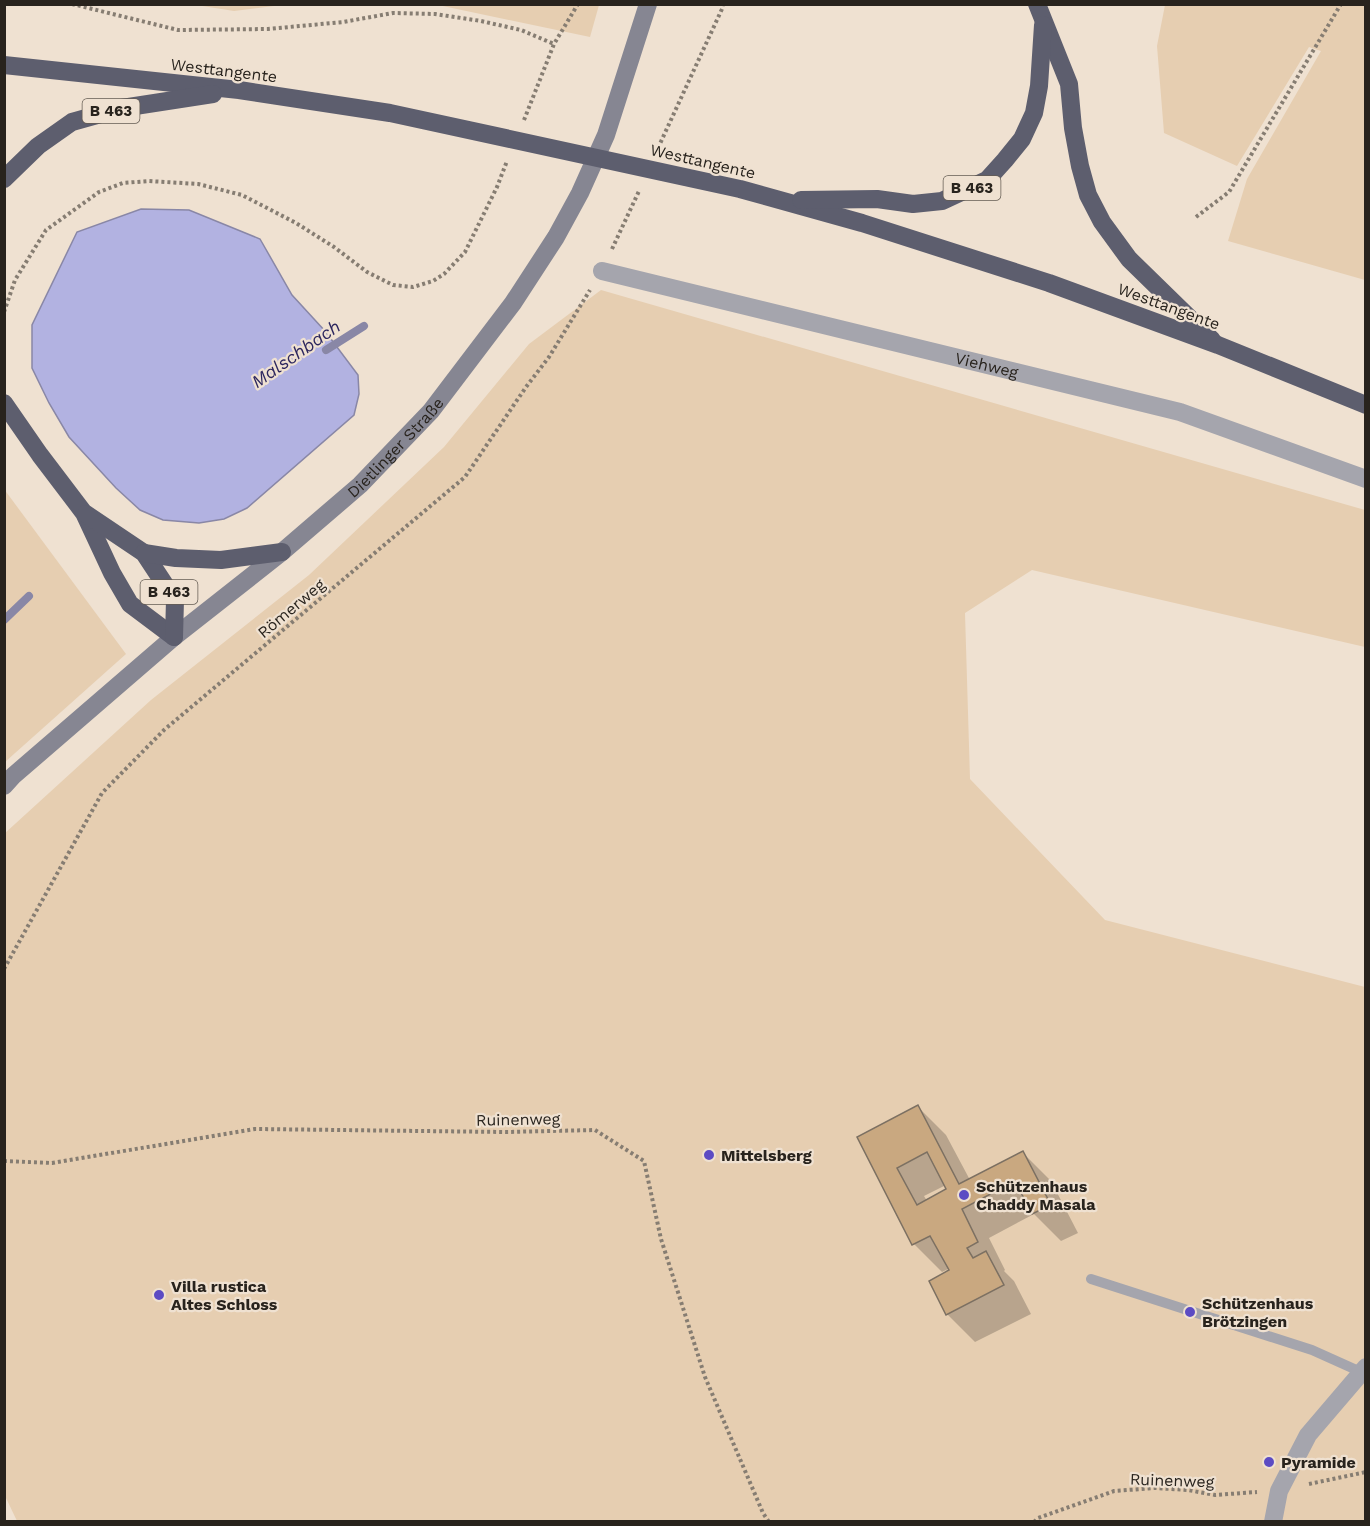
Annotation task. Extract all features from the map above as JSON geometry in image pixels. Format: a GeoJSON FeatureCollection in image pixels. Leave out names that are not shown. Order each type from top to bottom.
{"type":"FeatureCollection","features":[{"type":"Feature","properties":{"kind":"highway","name":"B 463"},"geometry":{"type":"LineString","coordinates":[[782,200],[877,199],[913,204],[942,201],[987,180],[1022,138],[1034,113],[1039,86],[1040,12]]}},
{"type":"Feature","properties":{"kind":"highway","name":"B 463"},"geometry":{"type":"LineString","coordinates":[[1040,12],[1070,84],[1073,128],[1080,166],[1088,195],[1102,222],[1129,259],[1218,345]]}},
{"type":"Feature","properties":{"kind":"highway","name":"Westtangente"},"geometry":{"type":"LineString","coordinates":[[4,65],[239,90],[390,113],[740,189],[873,226],[1049,283],[1218,345],[1365,405]]}},
{"type":"Feature","properties":{"kind":"highway","name":"B 463"},"geometry":{"type":"LineString","coordinates":[[4,179],[38,146],[72,122],[122,108],[239,90]]}},
{"type":"Feature","properties":{"kind":"highway","name":"B 463"},"geometry":{"type":"LineString","coordinates":[[4,403],[84,513],[112,573],[130,604],[174,637]]}},
{"type":"Feature","properties":{"kind":"highway","name":"B 463"},"geometry":{"type":"LineString","coordinates":[[84,513],[144,553],[175,600],[174,637]]}},
{"type":"Feature","properties":{"kind":"highway","name":"B 463"},"geometry":{"type":"LineString","coordinates":[[144,553],[176,558],[221,560],[282,552]]}},
{"type":"Feature","properties":{"kind":"main road","name":"Dietlinger Straße"},"geometry":{"type":"LineString","coordinates":[[4,786],[174,637],[282,552],[360,485],[431,411],[513,303],[556,237],[606,135],[648,4]]}},
{"type":"Feature","properties":{"kind":"street","name":"Viehweg"},"geometry":{"type":"LineString","coordinates":[[602,271],[1180,412],[1365,479]]}},
{"type":"Feature","properties":{"kind":"street"},"geometry":{"type":"LineString","coordinates":[[1274,1521],[1279,1491],[1308,1435],[1363,1369]]}},
{"type":"Feature","properties":{"kind":"lane"},"geometry":{"type":"LineString","coordinates":[[1091,1279],[1312,1350],[1363,1369]]}},
{"type":"Feature","properties":{"kind":"path"},"geometry":{"type":"LineString","coordinates":[[72,4],[178,30],[268,29],[343,22],[393,13],[435,14],[521,30],[554,44]]}},
{"type":"Feature","properties":{"kind":"path"},"geometry":{"type":"LineString","coordinates":[[569,20],[578,4]]}},
{"type":"Feature","properties":{"kind":"path"},"geometry":{"type":"LineString","coordinates":[[655,156],[723,4]]}},
{"type":"Feature","properties":{"kind":"path"},"geometry":{"type":"LineString","coordinates":[[1196,217],[1229,192],[1341,4]]}},
{"type":"Feature","properties":{"kind":"path"},"geometry":{"type":"LineString","coordinates":[[4,312],[15,280],[46,230],[99,192],[123,183],[149,180],[198,184],[242,195],[296,223],[368,272],[393,285],[413,287],[433,281],[444,274]]}},
{"type":"Feature","properties":{"kind":"path","name":"Römerweg"},"geometry":{"type":"LineString","coordinates":[[4,969],[102,793],[164,730],[465,477],[549,357],[602,271],[640,188]]}},
{"type":"Feature","properties":{"kind":"path","name":"Ruinenweg"},"geometry":{"type":"LineString","coordinates":[[4,1161],[52,1163],[255,1128],[506,1132],[595,1130],[644,1161],[661,1239],[705,1377],[763,1513],[769,1521]]}},
{"type":"Feature","properties":{"kind":"path","name":"Ruinenweg"},"geometry":{"type":"LineString","coordinates":[[1034,1521],[1114,1491],[1155,1488],[1188,1490],[1215,1495],[1279,1491],[1365,1472]]}},
{"type":"Feature","properties":{"kind":"shaded area"},"geometry":{"type":"Polygon","coordinates":[[[196,4],[282,5],[234,11],[196,4]]]}},
{"type":"Feature","properties":{"kind":"shaded area"},"geometry":{"type":"Polygon","coordinates":[[[599,4],[590,37],[438,5],[599,4]]]}},
{"type":"Feature","properties":{"kind":"shaded area"},"geometry":{"type":"Polygon","coordinates":[[[1165,5],[1365,5],[1365,280],[1228,241],[1247,179],[1321,51],[1309,47],[1237,166],[1164,133],[1157,46],[1165,5]]]}},
{"type":"Feature","properties":{"kind":"shaded area"},"geometry":{"type":"Polygon","coordinates":[[[601,290],[1365,510],[1365,647],[1032,570],[965,613],[970,779],[1105,920],[1365,987],[1365,1521],[17,1521],[4,1498],[4,834],[151,700],[309,575],[444,447],[529,344],[601,290]]]}},
{"type":"Feature","properties":{"kind":"shaded area"},"geometry":{"type":"Polygon","coordinates":[[[4,489],[126,654],[5,762],[4,762],[4,489]]]}},
{"type":"Feature","properties":{"kind":"water"},"geometry":{"type":"Polygon","coordinates":[[[141,209],[189,210],[260,239],[292,295],[325,331],[358,375],[359,394],[354,415],[247,508],[224,519],[199,523],[163,520],[140,510],[116,488],[69,437],[32,368],[32,325],[77,232],[141,209]]]}},
{"type":"Feature","properties":{"kind":"building"},"geometry":{"type":"Polygon","coordinates":[[[918,1105],[959,1184],[1023,1151],[1051,1205],[1032,1214],[1015,1181],[962,1209],[978,1242],[967,1248],[973,1258],[986,1251],[1004,1285],[946,1315],[929,1281],[949,1270],[930,1236],[912,1245],[857,1137],[918,1105]],[[927,1152],[897,1168],[917,1205],[946,1189],[927,1152]]]}},
{"type":"Feature","properties":{"kind":"waterway","name":"Malschbach"},"geometry":{"type":"LineString","coordinates":[[326,350],[364,326]]}},
{"type":"Feature","properties":{"kind":"waterway","name":"Malschbach"},"geometry":{"type":"LineString","coordinates":[[4,620],[29,596]]}},
{"type":"Feature","properties":{"kind":"place","name":"Mittelsberg"},"geometry":{"type":"Point","coordinates":[709,1155]}},
{"type":"Feature","properties":{"kind":"place","name":"Schützenhaus Chaddy Masala"},"geometry":{"type":"Point","coordinates":[964,1195]}},
{"type":"Feature","properties":{"kind":"place","name":"Villa rustica Altes Schloss"},"geometry":{"type":"Point","coordinates":[159,1295]}},
{"type":"Feature","properties":{"kind":"place","name":"Schützenhaus Brötzingen"},"geometry":{"type":"Point","coordinates":[1190,1312]}},
{"type":"Feature","properties":{"kind":"place","name":"Pyramide"},"geometry":{"type":"Point","coordinates":[1269,1462]}}]}
